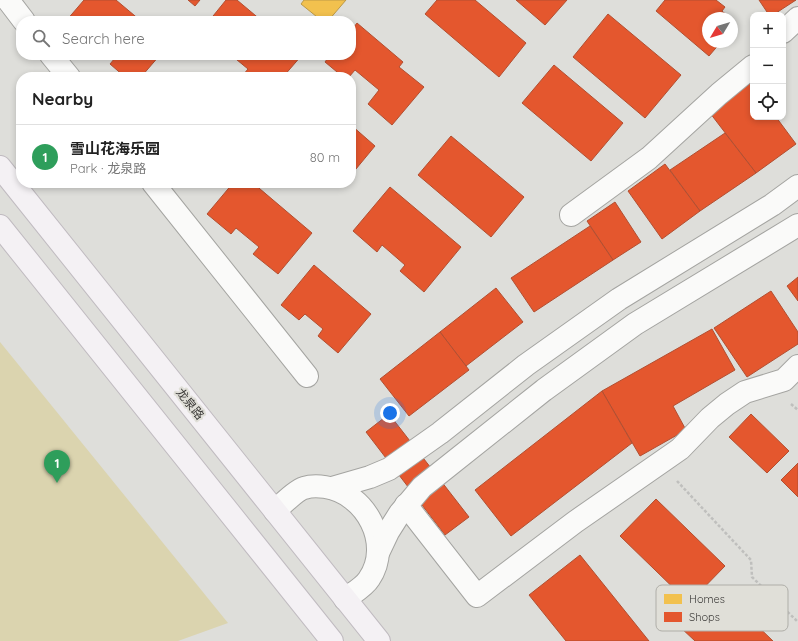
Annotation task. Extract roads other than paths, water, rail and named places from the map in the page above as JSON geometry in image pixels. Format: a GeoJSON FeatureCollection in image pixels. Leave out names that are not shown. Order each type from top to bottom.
{"type":"FeatureCollection","features":[{"type":"Feature","properties":{"kind":"main road","name":"龙泉路"},"geometry":{"type":"LineString","coordinates":[[0,167],[16,187]]}},
{"type":"Feature","properties":{"kind":"main road","name":"龙泉路"},"geometry":{"type":"LineString","coordinates":[[17,188],[379,641]]}},
{"type":"Feature","properties":{"kind":"main road"},"geometry":{"type":"LineString","coordinates":[[0,226],[332,641]]}},
{"type":"Feature","properties":{"kind":"lane"},"geometry":{"type":"LineString","coordinates":[[8,0],[20,16]]}},
{"type":"Feature","properties":{"kind":"lane"},"geometry":{"type":"LineString","coordinates":[[786,29],[798,18]]}},
{"type":"Feature","properties":{"kind":"lane"},"geometry":{"type":"LineString","coordinates":[[55,60],[65,72]]}},
{"type":"Feature","properties":{"kind":"lane"},"geometry":{"type":"LineString","coordinates":[[571,215],[649,158],[719,94],[750,68]]}},
{"type":"Feature","properties":{"kind":"lane"},"geometry":{"type":"LineString","coordinates":[[332,488],[370,477],[389,469],[440,433],[526,365],[589,319],[772,205],[798,186]]}},
{"type":"Feature","properties":{"kind":"lane"},"geometry":{"type":"LineString","coordinates":[[157,188],[307,376]]}},
{"type":"Feature","properties":{"kind":"lane"},"geometry":{"type":"LineString","coordinates":[[346,599],[369,580],[375,568],[378,553],[388,532],[406,506],[422,487],[544,390],[636,324],[798,225]]}},
{"type":"Feature","properties":{"kind":"lane"},"geometry":{"type":"LineString","coordinates":[[406,506],[477,596],[575,522],[680,449],[710,418],[727,404],[745,392],[784,380],[798,366]]}},
{"type":"Feature","properties":{"kind":"lane"},"geometry":{"type":"LineString","coordinates":[[275,511],[303,488],[318,486],[332,488],[346,494],[358,502],[367,513],[374,525],[378,553]]}},
{"type":"Feature","properties":{"kind":"place","name":"雪山花海乐园"},"geometry":{"type":"Point","coordinates":[57,483]}}]}
